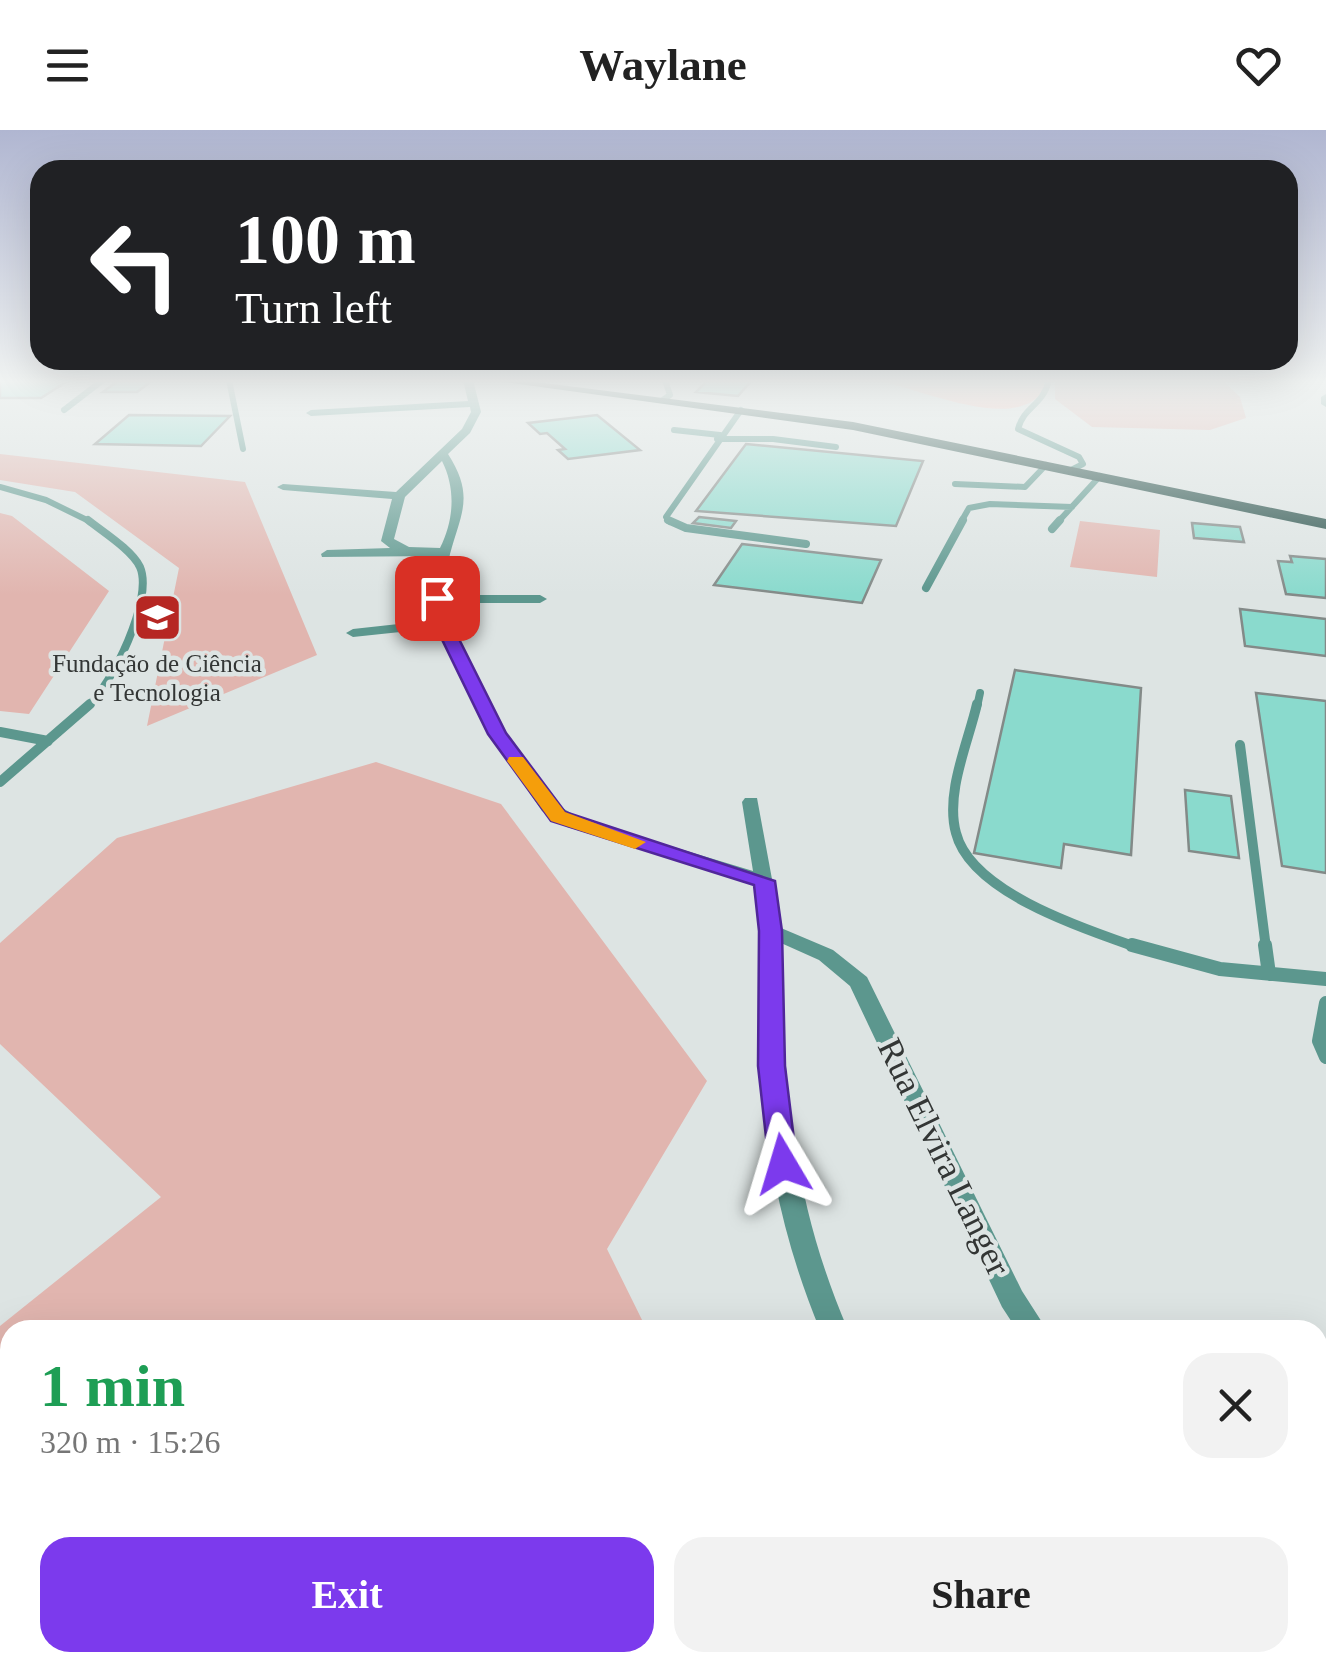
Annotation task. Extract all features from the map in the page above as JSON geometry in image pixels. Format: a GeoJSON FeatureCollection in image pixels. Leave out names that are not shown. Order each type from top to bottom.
{"type":"FeatureCollection","features":[{"type":"Feature","properties":{"kind":"main road"},"geometry":{"type":"LineString","coordinates":[[978,452],[1326,524]]}},
{"type":"Feature","properties":{"kind":"street"},"geometry":{"type":"LineString","coordinates":[[408,551],[387,540],[399,496],[443,454],[452,466],[458,525],[444,552],[437,598],[442,623],[497,734],[558,816],[764,881]]}},
{"type":"Feature","properties":{"kind":"street"},"geometry":{"type":"LineString","coordinates":[[284,487],[399,496]]}},
{"type":"Feature","properties":{"kind":"street"},"geometry":{"type":"LineString","coordinates":[[327,554],[444,552]]}},
{"type":"Feature","properties":{"kind":"street"},"geometry":{"type":"LineString","coordinates":[[437,598],[540,599]]}},
{"type":"Feature","properties":{"kind":"street"},"geometry":{"type":"LineString","coordinates":[[353,633],[442,623]]}},
{"type":"Feature","properties":{"kind":"street"},"geometry":{"type":"LineString","coordinates":[[751,802],[770,931],[771,1066],[787,1197],[812,1286],[829,1320]]}},
{"type":"Feature","properties":{"kind":"street","name":"Rua Elvira Langer"},"geometry":{"type":"LineString","coordinates":[[770,931],[826,955],[859,982],[1012,1299],[1027,1320]]}},
{"type":"Feature","properties":{"kind":"lane"},"geometry":{"type":"LineString","coordinates":[[714,452],[666,516],[671,524],[806,544]]}},
{"type":"Feature","properties":{"kind":"lane"},"geometry":{"type":"LineString","coordinates":[[1068,452],[1083,464],[1071,470]]}},
{"type":"Feature","properties":{"kind":"lane"},"geometry":{"type":"LineString","coordinates":[[955,484],[1025,487],[1046,464]]}},
{"type":"Feature","properties":{"kind":"lane"},"geometry":{"type":"LineString","coordinates":[[1052,529],[1100,476]]}},
{"type":"Feature","properties":{"kind":"lane"},"geometry":{"type":"LineString","coordinates":[[0,487],[46,500],[100,528],[139,564],[145,592],[136,624],[94,700],[0,782]]}},
{"type":"Feature","properties":{"kind":"lane"},"geometry":{"type":"LineString","coordinates":[[926,588],[969,508],[990,504],[1072,508]]}},
{"type":"Feature","properties":{"kind":"lane"},"geometry":{"type":"LineString","coordinates":[[980,693],[960,782],[955,832],[963,852],[978,870],[1094,931],[1146,950],[1206,966],[1326,979]]}},
{"type":"Feature","properties":{"kind":"lane"},"geometry":{"type":"LineString","coordinates":[[0,732],[48,741]]}},
{"type":"Feature","properties":{"kind":"lane"},"geometry":{"type":"LineString","coordinates":[[1240,745],[1270,974]]}},
{"type":"Feature","properties":{"kind":"lane"},"geometry":{"type":"LineString","coordinates":[[1326,1003],[1318,1041],[1326,1057]]}},
{"type":"Feature","properties":{"kind":"shaded area"},"geometry":{"type":"Polygon","coordinates":[[[0,454],[245,482],[317,655],[147,726],[179,568],[75,492],[0,480],[0,454]]]}},
{"type":"Feature","properties":{"kind":"shaded area"},"geometry":{"type":"Polygon","coordinates":[[[0,513],[12,516],[109,591],[29,714],[0,711],[0,513]]]}},
{"type":"Feature","properties":{"kind":"shaded area"},"geometry":{"type":"Polygon","coordinates":[[[1080,521],[1160,530],[1157,577],[1070,567],[1080,521]]]}},
{"type":"Feature","properties":{"kind":"shaded area"},"geometry":{"type":"Polygon","coordinates":[[[376,762],[501,804],[707,1081],[607,1249],[642,1320],[7,1320],[161,1197],[0,1044],[0,943],[117,838],[376,762]]]}},
{"type":"Feature","properties":{"kind":"building"},"geometry":{"type":"Polygon","coordinates":[[[560,452],[625,452],[568,459],[560,452]]]}},
{"type":"Feature","properties":{"kind":"building"},"geometry":{"type":"Polygon","coordinates":[[[740,452],[828,452],[923,461],[896,526],[696,511],[740,452]]]}},
{"type":"Feature","properties":{"kind":"building"},"geometry":{"type":"Polygon","coordinates":[[[699,517],[736,521],[731,528],[693,523],[699,517]]]}},
{"type":"Feature","properties":{"kind":"building"},"geometry":{"type":"Polygon","coordinates":[[[1192,523],[1240,527],[1244,542],[1194,538],[1192,523]]]}},
{"type":"Feature","properties":{"kind":"building"},"geometry":{"type":"Polygon","coordinates":[[[742,544],[881,560],[862,603],[714,585],[742,544]]]}},
{"type":"Feature","properties":{"kind":"building"},"geometry":{"type":"Polygon","coordinates":[[[1290,556],[1326,559],[1326,598],[1286,594],[1278,561],[1292,562],[1290,556]]]}},
{"type":"Feature","properties":{"kind":"building"},"geometry":{"type":"Polygon","coordinates":[[[1240,609],[1326,619],[1326,656],[1245,646],[1240,609]]]}},
{"type":"Feature","properties":{"kind":"building"},"geometry":{"type":"Polygon","coordinates":[[[1015,670],[1141,688],[1131,855],[1064,844],[1061,868],[974,853],[1015,670]]]}},
{"type":"Feature","properties":{"kind":"building"},"geometry":{"type":"Polygon","coordinates":[[[1256,693],[1326,701],[1326,873],[1282,866],[1256,693]]]}},
{"type":"Feature","properties":{"kind":"building"},"geometry":{"type":"Polygon","coordinates":[[[1185,790],[1231,796],[1239,858],[1189,851],[1185,790]]]}},
{"type":"Feature","properties":{"kind":"slow traffic"},"geometry":{"type":"LineString","coordinates":[[516,761],[558,816],[635,842]]}},
{"type":"Feature","properties":{"kind":"place","name":"Fundação de Ciência e Tecnologia"},"geometry":{"type":"Point","coordinates":[157,617]}},
{"type":"Feature","properties":{"kind":"route"},"geometry":{"type":"LineString","coordinates":[[437,598],[442,623],[497,734],[558,816],[764,881],[770,931],[771,1066],[783,1164]]}}]}
